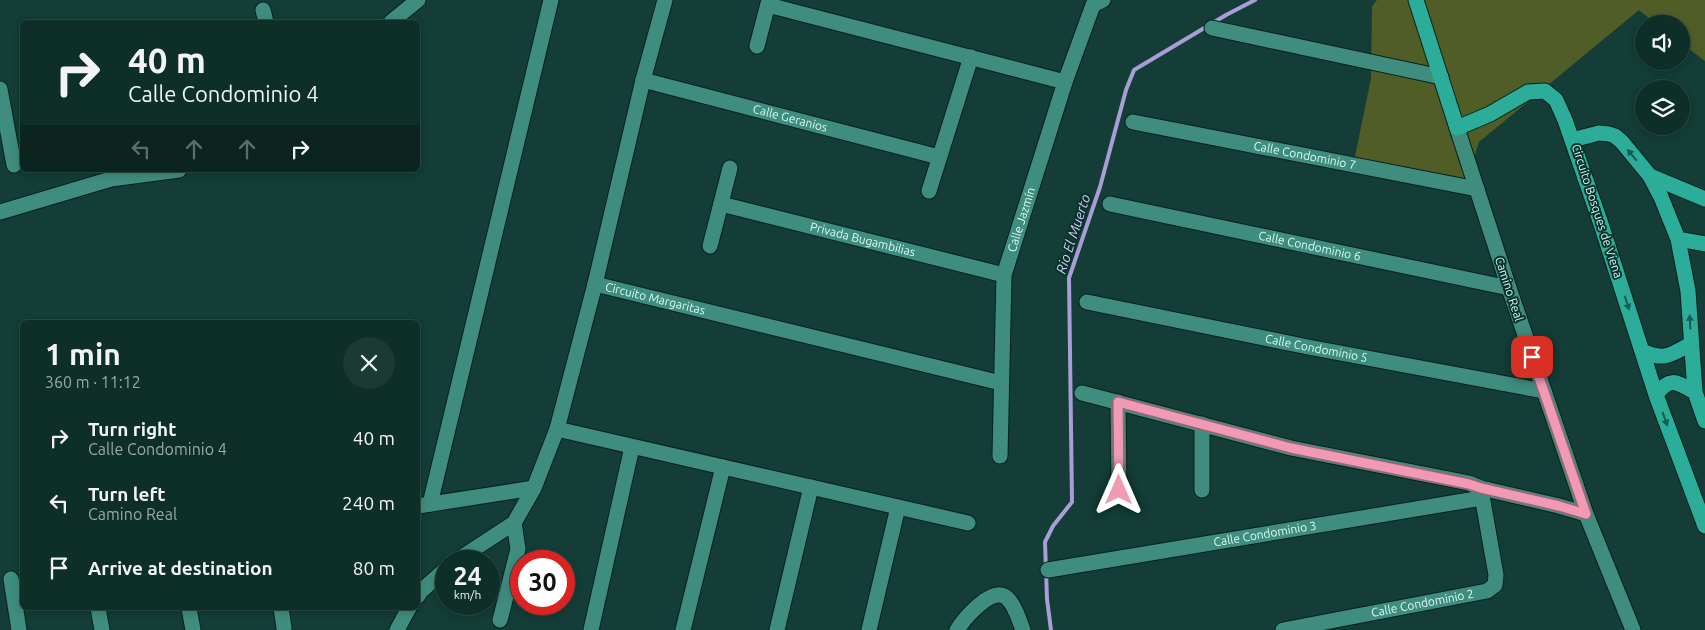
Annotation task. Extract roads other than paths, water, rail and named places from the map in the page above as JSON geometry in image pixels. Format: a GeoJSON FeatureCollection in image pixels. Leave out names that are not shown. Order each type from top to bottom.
{"type":"FeatureCollection","features":[{"type":"Feature","properties":{"kind":"main road","name":"Camino Real"},"geometry":{"type":"LineString","coordinates":[[1417,3],[1457,128]]}},
{"type":"Feature","properties":{"kind":"main road"},"geometry":{"type":"LineString","coordinates":[[1457,128],[1490,114],[1528,92],[1545,91],[1556,100],[1572,140]]}},
{"type":"Feature","properties":{"kind":"main road","name":"Circuito Bosques de Viena"},"geometry":{"type":"LineString","coordinates":[[1705,421],[1695,392],[1688,291],[1678,238],[1661,197],[1650,176],[1615,136],[1599,133],[1572,140],[1644,352],[1656,395],[1705,526]]}},
{"type":"Feature","properties":{"kind":"main road"},"geometry":{"type":"LineString","coordinates":[[1650,176],[1705,200]]}},
{"type":"Feature","properties":{"kind":"main road"},"geometry":{"type":"LineString","coordinates":[[1678,238],[1705,244]]}},
{"type":"Feature","properties":{"kind":"main road"},"geometry":{"type":"LineString","coordinates":[[1644,352],[1655,357],[1663,357],[1691,344]]}},
{"type":"Feature","properties":{"kind":"main road"},"geometry":{"type":"LineString","coordinates":[[1656,395],[1663,385],[1670,382],[1678,383],[1695,392]]}},
{"type":"Feature","properties":{"kind":"street"},"geometry":{"type":"LineString","coordinates":[[393,20],[418,0]]}},
{"type":"Feature","properties":{"kind":"street"},"geometry":{"type":"LineString","coordinates":[[534,488],[424,505],[550,0]]}},
{"type":"Feature","properties":{"kind":"street","name":"Circuito Margaritas"},"geometry":{"type":"LineString","coordinates":[[665,0],[643,80],[595,284],[1001,384]]}},
{"type":"Feature","properties":{"kind":"street"},"geometry":{"type":"LineString","coordinates":[[757,46],[769,2],[1065,82]]}},
{"type":"Feature","properties":{"kind":"street","name":"Calle Jazmín"},"geometry":{"type":"LineString","coordinates":[[1000,456],[1004,276],[1065,82],[1094,2]]}},
{"type":"Feature","properties":{"kind":"street"},"geometry":{"type":"LineString","coordinates":[[1212,28],[1441,77]]}},
{"type":"Feature","properties":{"kind":"street"},"geometry":{"type":"LineString","coordinates":[[929,191],[972,57]]}},
{"type":"Feature","properties":{"kind":"street","name":"Calle Geranios"},"geometry":{"type":"LineString","coordinates":[[643,80],[939,157]]}},
{"type":"Feature","properties":{"kind":"street"},"geometry":{"type":"LineString","coordinates":[[0,88],[14,165]]}},
{"type":"Feature","properties":{"kind":"street","name":"Calle Condominio 7"},"geometry":{"type":"LineString","coordinates":[[1133,122],[1477,188]]}},
{"type":"Feature","properties":{"kind":"street","name":"Camino Real"},"geometry":{"type":"LineString","coordinates":[[1457,128],[1586,514],[1633,630]]}},
{"type":"Feature","properties":{"kind":"street"},"geometry":{"type":"LineString","coordinates":[[710,246],[730,168]]}},
{"type":"Feature","properties":{"kind":"street"},"geometry":{"type":"LineString","coordinates":[[0,212],[110,175],[151,172]]}},
{"type":"Feature","properties":{"kind":"street","name":"Privada Bugambilias"},"geometry":{"type":"LineString","coordinates":[[721,204],[1004,276]]}},
{"type":"Feature","properties":{"kind":"street","name":"Calle Condominio 6"},"geometry":{"type":"LineString","coordinates":[[1110,204],[1509,288]]}},
{"type":"Feature","properties":{"kind":"street"},"geometry":{"type":"LineString","coordinates":[[473,550],[514,523],[534,488],[556,429],[595,284]]}},
{"type":"Feature","properties":{"kind":"street","name":"Calle Condominio 5"},"geometry":{"type":"LineString","coordinates":[[1087,302],[1318,349],[1544,391]]}},
{"type":"Feature","properties":{"kind":"street"},"geometry":{"type":"LineString","coordinates":[[1082,393],[1291,448],[1469,484],[1481,493],[1559,506],[1586,514]]}},
{"type":"Feature","properties":{"kind":"street"},"geometry":{"type":"LineString","coordinates":[[1118,402],[1119,490]]}},
{"type":"Feature","properties":{"kind":"street"},"geometry":{"type":"LineString","coordinates":[[1202,424],[1202,490]]}},
{"type":"Feature","properties":{"kind":"street"},"geometry":{"type":"LineString","coordinates":[[556,429],[968,523]]}},
{"type":"Feature","properties":{"kind":"street"},"geometry":{"type":"LineString","coordinates":[[590,630],[632,446]]}},
{"type":"Feature","properties":{"kind":"street"},"geometry":{"type":"LineString","coordinates":[[682,630],[723,467]]}},
{"type":"Feature","properties":{"kind":"street"},"geometry":{"type":"LineString","coordinates":[[777,630],[812,487]]}},
{"type":"Feature","properties":{"kind":"street","name":"Calle Condominio 3"},"geometry":{"type":"LineString","coordinates":[[1048,570],[1481,493]]}},
{"type":"Feature","properties":{"kind":"street","name":"Calle Condominio 2"},"geometry":{"type":"LineString","coordinates":[[1283,630],[1488,591],[1495,585],[1496,575],[1481,493]]}},
{"type":"Feature","properties":{"kind":"street"},"geometry":{"type":"LineString","coordinates":[[869,630],[898,507]]}},
{"type":"Feature","properties":{"kind":"street"},"geometry":{"type":"LineString","coordinates":[[500,620],[518,549],[514,523]]}},
{"type":"Feature","properties":{"kind":"street"},"geometry":{"type":"LineString","coordinates":[[11,579],[19,630]]}},
{"type":"Feature","properties":{"kind":"street"},"geometry":{"type":"LineString","coordinates":[[420,593],[435,579]]}},
{"type":"Feature","properties":{"kind":"street"},"geometry":{"type":"LineString","coordinates":[[957,630],[966,617],[979,604],[994,596],[1001,595],[1007,598],[1023,630]]}},
{"type":"Feature","properties":{"kind":"street"},"geometry":{"type":"LineString","coordinates":[[98,610],[102,630]]}},
{"type":"Feature","properties":{"kind":"street"},"geometry":{"type":"LineString","coordinates":[[189,610],[193,630]]}},
{"type":"Feature","properties":{"kind":"street"},"geometry":{"type":"LineString","coordinates":[[281,610],[284,628]]}},
{"type":"Feature","properties":{"kind":"street"},"geometry":{"type":"LineString","coordinates":[[397,630],[408,610]]}},
{"type":"Feature","properties":{"kind":"waterway","name":"Rio El Muerto"},"geometry":{"type":"LineString","coordinates":[[1051,630],[1047,599],[1045,542],[1053,526],[1072,502],[1069,278],[1100,187],[1126,90],[1134,70],[1226,15],[1255,0]]}}]}
